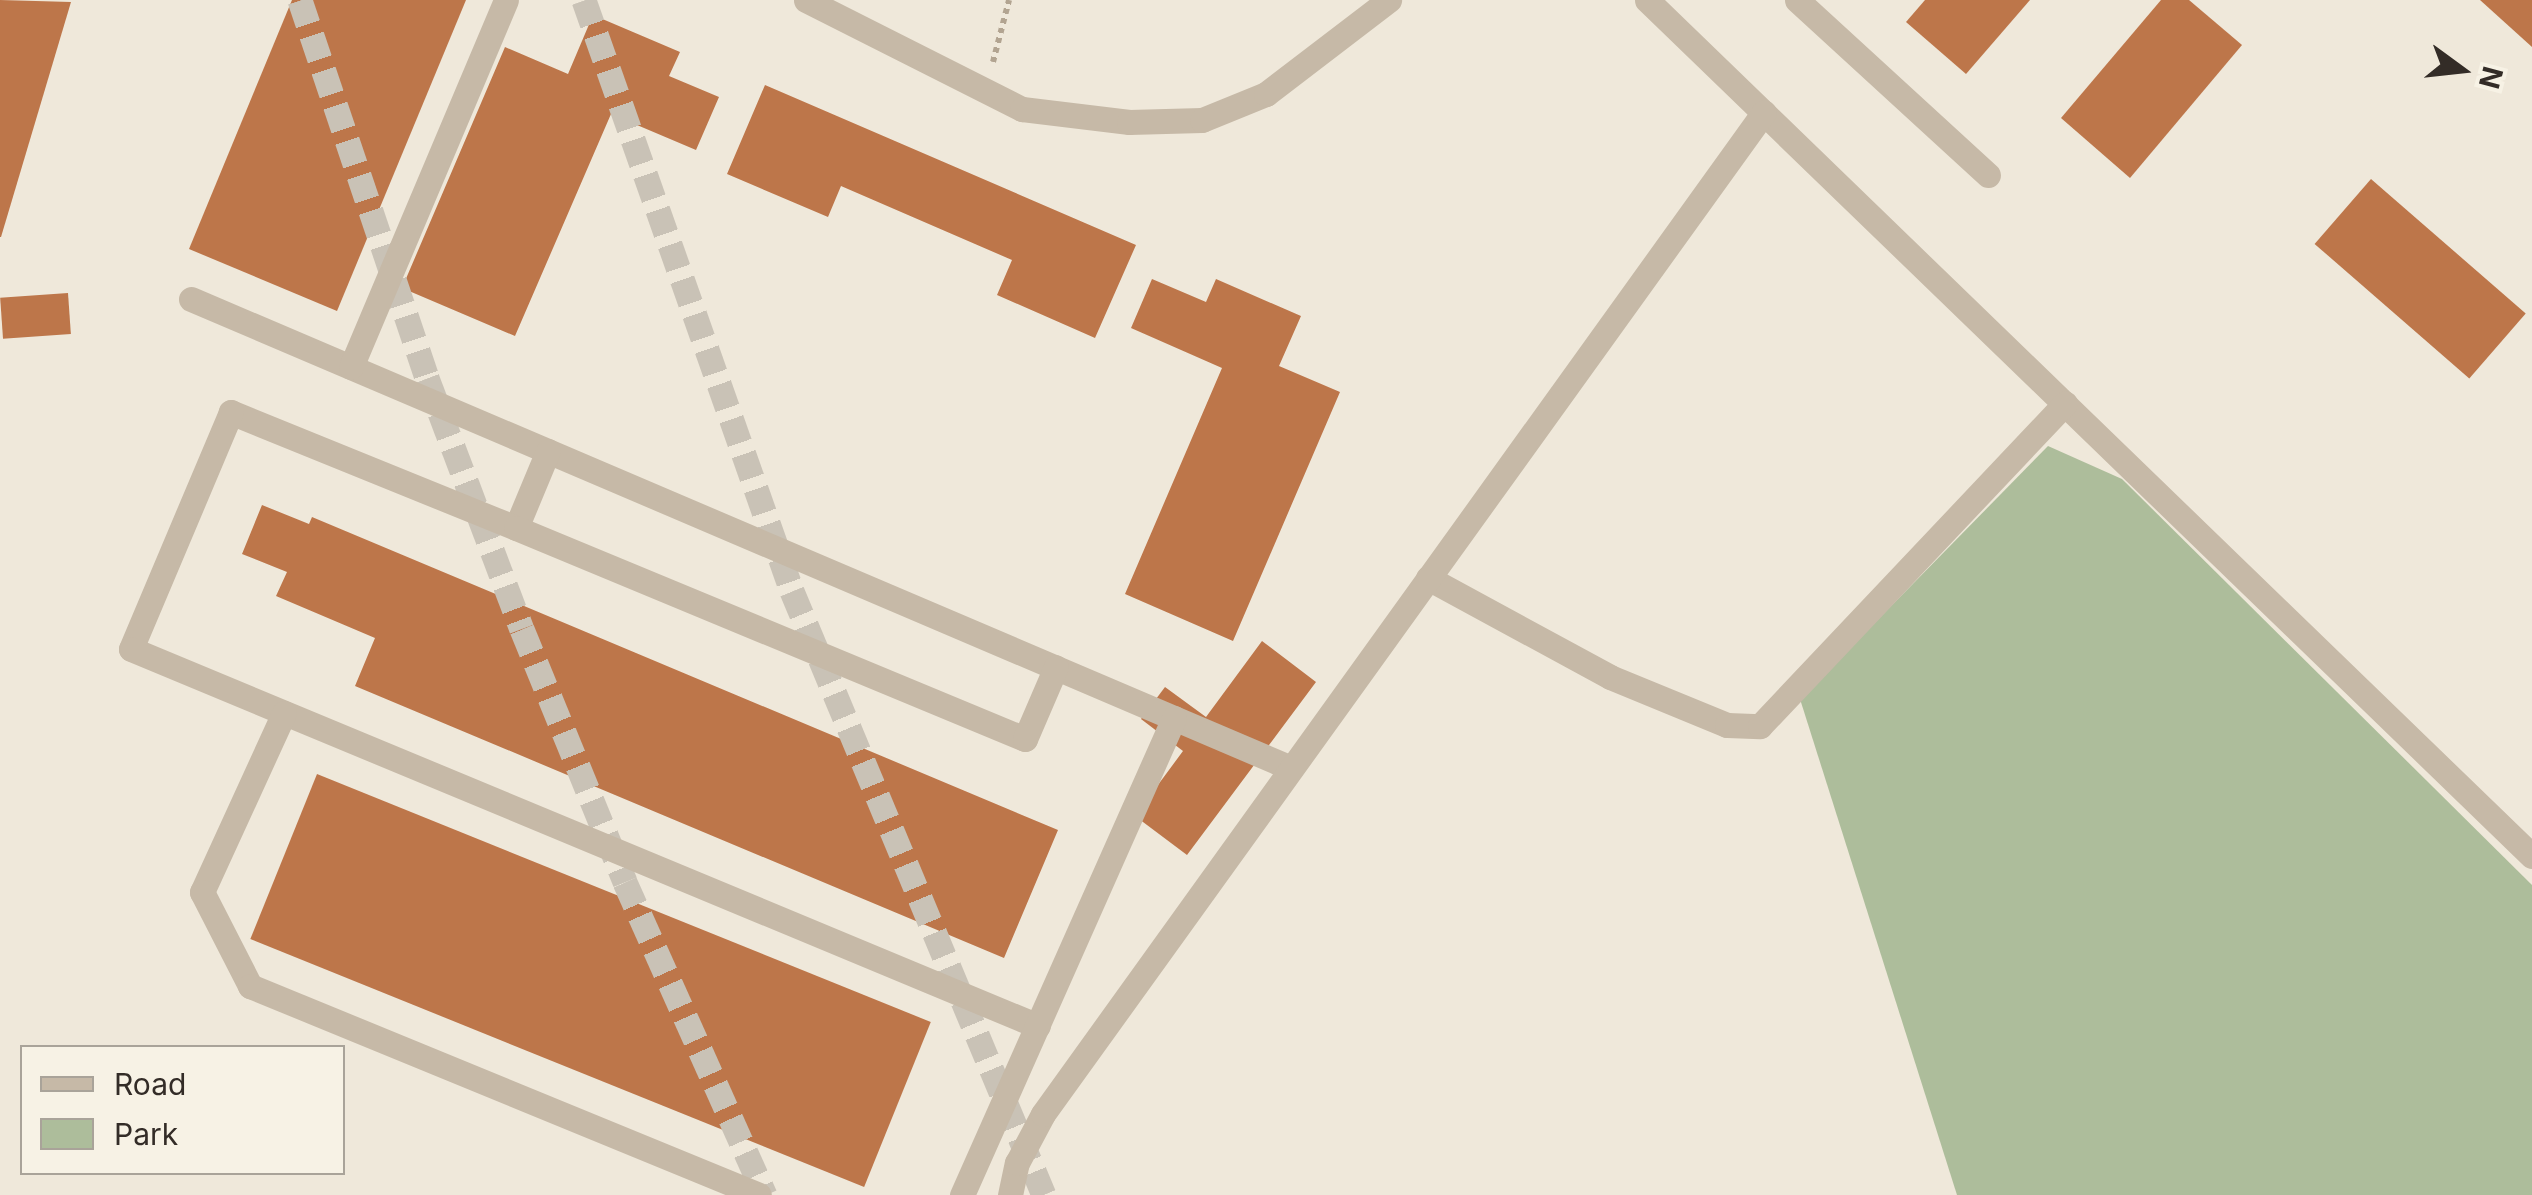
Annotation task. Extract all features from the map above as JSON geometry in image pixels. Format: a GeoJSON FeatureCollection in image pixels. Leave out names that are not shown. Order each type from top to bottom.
{"type":"FeatureCollection","features":[{"type":"Feature","properties":{"kind":"street"},"geometry":{"type":"LineString","coordinates":[[351,367],[506,0]]}},
{"type":"Feature","properties":{"kind":"street"},"geometry":{"type":"LineString","coordinates":[[806,0],[1022,108],[1129,122],[1202,120],[1266,94],[1389,0]]}},
{"type":"Feature","properties":{"kind":"street"},"geometry":{"type":"LineString","coordinates":[[1647,0],[2532,856]]}},
{"type":"Feature","properties":{"kind":"street"},"geometry":{"type":"LineString","coordinates":[[1797,0],[1988,175]]}},
{"type":"Feature","properties":{"kind":"street"},"geometry":{"type":"LineString","coordinates":[[1010,1195],[1017,1163],[1043,1114],[1764,112]]}},
{"type":"Feature","properties":{"kind":"street"},"geometry":{"type":"LineString","coordinates":[[191,300],[1292,768]]}},
{"type":"Feature","properties":{"kind":"street"},"geometry":{"type":"LineString","coordinates":[[1428,578],[1610,677],[1727,725],[1760,726],[2065,403]]}},
{"type":"Feature","properties":{"kind":"street"},"geometry":{"type":"LineString","coordinates":[[1038,1026],[130,650],[231,412],[1024,739],[1056,667]]}},
{"type":"Feature","properties":{"kind":"street"},"geometry":{"type":"LineString","coordinates":[[516,528],[548,451]]}},
{"type":"Feature","properties":{"kind":"street"},"geometry":{"type":"LineString","coordinates":[[284,713],[202,892],[250,986],[759,1195]]}},
{"type":"Feature","properties":{"kind":"street"},"geometry":{"type":"LineString","coordinates":[[962,1195],[1174,718]]}},
{"type":"Feature","properties":{"kind":"green space"},"geometry":{"type":"Polygon","coordinates":[[[2048,446],[2122,479],[2532,885],[2532,1195],[1957,1195],[1800,699],[2048,446]]]}},
{"type":"Feature","properties":{"kind":"building"},"geometry":{"type":"Polygon","coordinates":[[[0,0],[71,2],[1,237],[0,237],[0,0]]]}},
{"type":"Feature","properties":{"kind":"building"},"geometry":{"type":"Polygon","coordinates":[[[292,0],[466,0],[337,311],[189,249],[292,0]]]}},
{"type":"Feature","properties":{"kind":"building"},"geometry":{"type":"Polygon","coordinates":[[[1925,0],[2030,0],[1966,74],[1906,22],[1925,0]]]}},
{"type":"Feature","properties":{"kind":"building"},"geometry":{"type":"Polygon","coordinates":[[[2161,0],[2189,0],[2242,45],[2130,178],[2061,118],[2161,0]]]}},
{"type":"Feature","properties":{"kind":"building"},"geometry":{"type":"Polygon","coordinates":[[[2480,0],[2532,0],[2532,47],[2480,0]]]}},
{"type":"Feature","properties":{"kind":"building"},"geometry":{"type":"Polygon","coordinates":[[[593,15],[680,52],[669,76],[719,97],[696,150],[611,114],[515,336],[402,288],[505,47],[568,74],[593,15]]]}},
{"type":"Feature","properties":{"kind":"building"},"geometry":{"type":"Polygon","coordinates":[[[765,85],[1136,245],[1095,338],[997,295],[1012,260],[841,186],[828,217],[727,174],[765,85]]]}},
{"type":"Feature","properties":{"kind":"building"},"geometry":{"type":"Polygon","coordinates":[[[2371,179],[2526,313],[2469,378],[2315,244],[2371,179]]]}},
{"type":"Feature","properties":{"kind":"building"},"geometry":{"type":"Polygon","coordinates":[[[1152,279],[1206,302],[1216,279],[1301,316],[1279,366],[1340,392],[1233,641],[1125,594],[1222,368],[1131,328],[1152,279]]]}},
{"type":"Feature","properties":{"kind":"building"},"geometry":{"type":"Polygon","coordinates":[[[68,293],[71,334],[3,339],[0,298],[68,293]]]}},
{"type":"Feature","properties":{"kind":"building"},"geometry":{"type":"Polygon","coordinates":[[[262,505],[309,524],[312,517],[1058,830],[1004,958],[355,686],[375,638],[276,596],[287,572],[242,554],[262,505]]]}},
{"type":"Feature","properties":{"kind":"building"},"geometry":{"type":"Polygon","coordinates":[[[1262,641],[1316,682],[1187,855],[1135,816],[1183,751],[1141,719],[1165,687],[1206,717],[1262,641]]]}},
{"type":"Feature","properties":{"kind":"building"},"geometry":{"type":"Polygon","coordinates":[[[317,774],[931,1022],[864,1187],[250,939],[317,774]]]}},
{"type":"Feature","properties":{"kind":"tunnel"},"geometry":{"type":"LineString","coordinates":[[300,0],[427,378],[522,629],[625,882],[765,1195]]}},
{"type":"Feature","properties":{"kind":"tunnel"},"geometry":{"type":"LineString","coordinates":[[584,0],[792,591],[1044,1195]]}}]}
